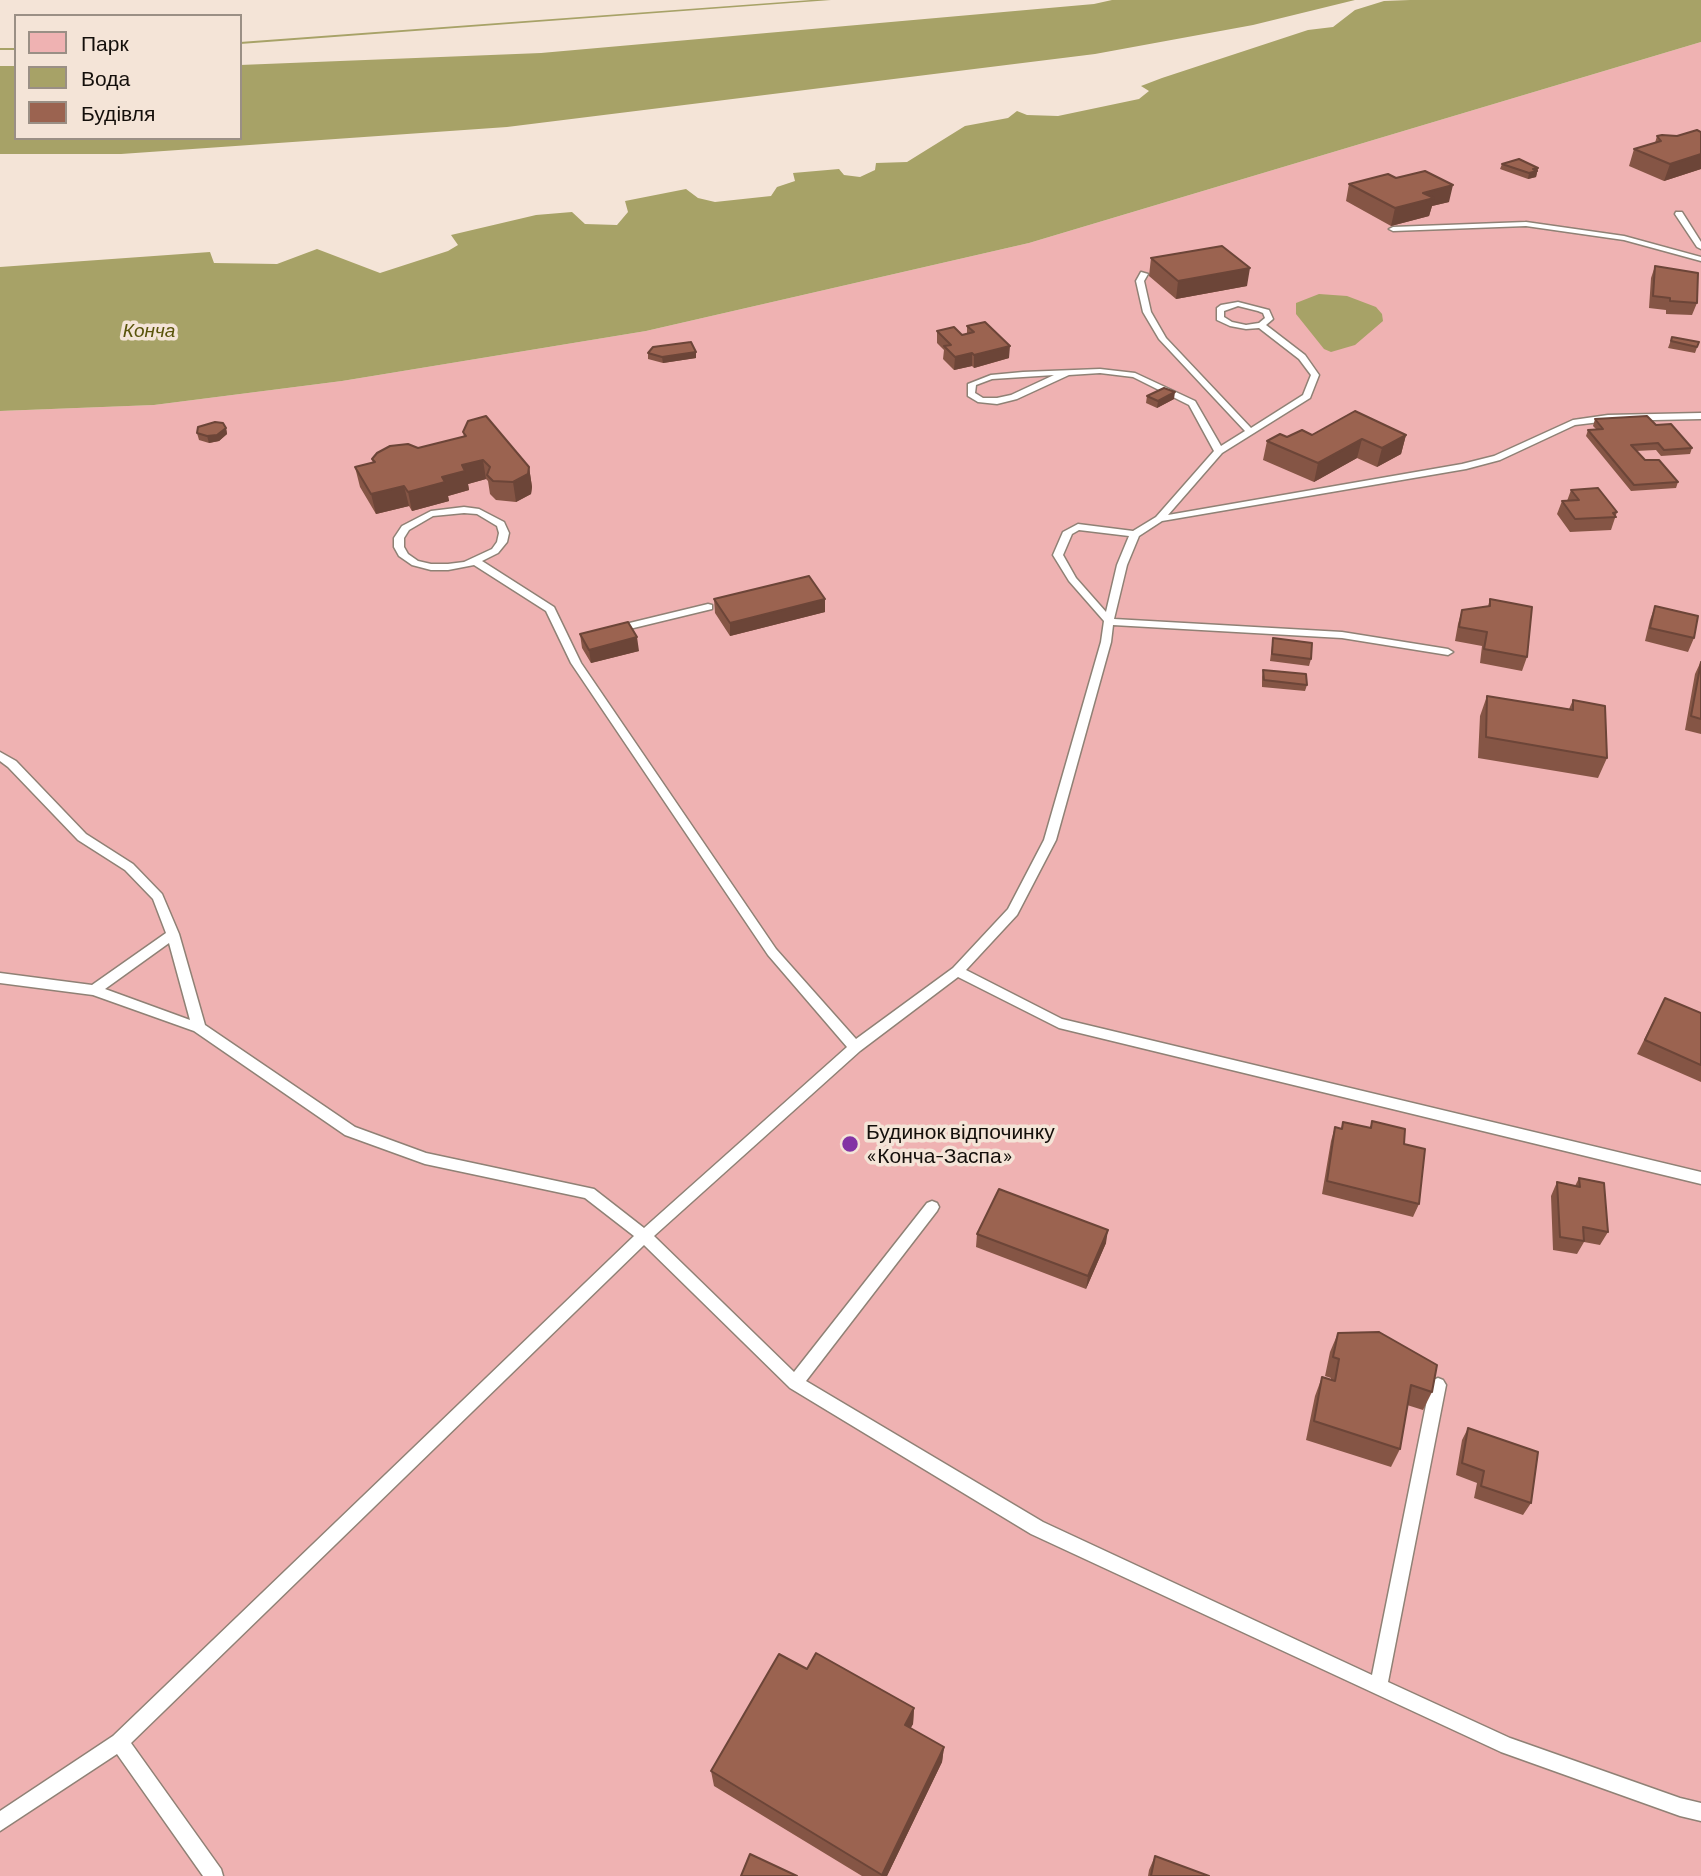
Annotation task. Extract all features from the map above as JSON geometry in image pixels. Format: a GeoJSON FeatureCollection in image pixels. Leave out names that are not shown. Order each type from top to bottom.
{"type":"FeatureCollection","features":[{"type":"Feature","properties":{"kind":"lane"},"geometry":{"type":"LineString","coordinates":[[1679,214],[1701,247]]}},
{"type":"Feature","properties":{"kind":"lane"},"geometry":{"type":"LineString","coordinates":[[1393,229],[1526,224],[1624,238],[1701,259]]}},
{"type":"Feature","properties":{"kind":"lane"},"geometry":{"type":"LineString","coordinates":[[1144,274],[1140,281],[1147,312],[1163,339],[1250,432]]}},
{"type":"Feature","properties":{"kind":"lane"},"geometry":{"type":"LineString","coordinates":[[0,1822],[119,1742],[644,1236],[855,1047],[957,971],[1013,912],[1050,840],[1106,642],[1122,565],[1135,534],[1159,519],[1219,451],[1307,396],[1315,375],[1302,357],[1261,325],[1246,327],[1230,324],[1219,314],[1230,305],[1254,306],[1269,316],[1261,325]]}},
{"type":"Feature","properties":{"kind":"lane"},"geometry":{"type":"LineString","coordinates":[[1068,372],[1014,397],[997,401],[981,400],[971,394],[972,384],[991,377],[1068,372],[1100,371],[1135,375],[1192,403],[1219,451]]}},
{"type":"Feature","properties":{"kind":"lane"},"geometry":{"type":"LineString","coordinates":[[1159,519],[1463,467],[1497,458],[1573,423],[1608,418],[1701,416]]}},
{"type":"Feature","properties":{"kind":"lane"},"geometry":{"type":"LineString","coordinates":[[475,561],[495,551],[502,542],[504,533],[500,524],[480,512],[464,510],[431,514],[405,528],[399,538],[398,547],[404,556],[415,563],[448,567],[475,561],[550,609],[576,663],[772,953],[855,1047]]}},
{"type":"Feature","properties":{"kind":"lane"},"geometry":{"type":"LineString","coordinates":[[1135,534],[1078,527],[1068,532],[1058,555],[1072,579],[1109,621],[1342,635],[1448,652]]}},
{"type":"Feature","properties":{"kind":"lane"},"geometry":{"type":"LineString","coordinates":[[605,632],[708,607]]}},
{"type":"Feature","properties":{"kind":"lane"},"geometry":{"type":"LineString","coordinates":[[566,642],[579,639]]}},
{"type":"Feature","properties":{"kind":"lane"},"geometry":{"type":"LineString","coordinates":[[0,756],[12,764],[82,837],[129,867],[158,897],[173,933],[199,1028]]}},
{"type":"Feature","properties":{"kind":"lane"},"geometry":{"type":"LineString","coordinates":[[94,990],[173,933]]}},
{"type":"Feature","properties":{"kind":"lane"},"geometry":{"type":"LineString","coordinates":[[957,971],[1059,1023],[1701,1178]]}},
{"type":"Feature","properties":{"kind":"lane"},"geometry":{"type":"LineString","coordinates":[[0,978],[94,990],[199,1028],[350,1131],[425,1158],[589,1193],[644,1236],[795,1383],[1037,1528],[1507,1746],[1701,1812]]}},
{"type":"Feature","properties":{"kind":"lane"},"geometry":{"type":"LineString","coordinates":[[795,1383],[932,1207]]}},
{"type":"Feature","properties":{"kind":"lane"},"geometry":{"type":"LineString","coordinates":[[1379,1685],[1438,1385]]}},
{"type":"Feature","properties":{"kind":"lane"},"geometry":{"type":"LineString","coordinates":[[119,1742],[214,1876]]}},
{"type":"Feature","properties":{"kind":"green space","name":"Будинок відпочинку «Конча-Заспа»"},"geometry":{"type":"Polygon","coordinates":[[[1701,42],[1701,1876],[0,1876],[0,411],[154,405],[342,381],[646,331],[1029,243],[1701,42]]]}},
{"type":"Feature","properties":{"kind":"water"},"geometry":{"type":"Polygon","coordinates":[[[1112,0],[1355,0],[1253,25],[1095,54],[507,127],[121,154],[0,154],[0,66],[14,66],[14,140],[242,140],[242,65],[541,53],[1094,4],[1112,0]]]}},
{"type":"Feature","properties":{"kind":"water","name":"Конча"},"geometry":{"type":"Polygon","coordinates":[[[1701,0],[1701,42],[1029,243],[646,331],[342,381],[154,405],[0,411],[0,267],[210,252],[214,263],[277,264],[317,249],[380,273],[448,251],[458,245],[451,235],[536,215],[572,212],[585,224],[617,225],[628,212],[625,201],[686,189],[698,198],[715,202],[771,196],[777,187],[795,181],[793,173],[839,169],[844,175],[860,177],[875,170],[876,163],[907,162],[965,126],[1008,118],[1017,111],[1027,115],[1058,116],[1139,99],[1149,91],[1141,86],[1162,78],[1308,30],[1333,27],[1355,10],[1384,1],[1701,0]]]}},
{"type":"Feature","properties":{"kind":"water"},"geometry":{"type":"Polygon","coordinates":[[[1319,294],[1347,296],[1376,307],[1382,314],[1383,321],[1355,345],[1331,352],[1324,349],[1296,314],[1296,303],[1319,294]]]}},
{"type":"Feature","properties":{"kind":"building"},"geometry":{"type":"Polygon","coordinates":[[[1697,130],[1701,132],[1701,154],[1670,164],[1634,149],[1661,141],[1657,136],[1677,136],[1697,130]]]}},
{"type":"Feature","properties":{"kind":"building"},"geometry":{"type":"Polygon","coordinates":[[[1519,159],[1538,168],[1533,169],[1537,171],[1529,173],[1502,164],[1519,159]]]}},
{"type":"Feature","properties":{"kind":"building"},"geometry":{"type":"Polygon","coordinates":[[[1425,171],[1453,185],[1423,193],[1434,198],[1395,208],[1349,184],[1388,174],[1396,178],[1425,171]]]}},
{"type":"Feature","properties":{"kind":"building"},"geometry":{"type":"Polygon","coordinates":[[[1222,246],[1250,268],[1178,281],[1151,258],[1222,246]]]}},
{"type":"Feature","properties":{"kind":"building"},"geometry":{"type":"Polygon","coordinates":[[[1655,266],[1698,273],[1697,303],[1670,301],[1670,298],[1653,296],[1655,266]]]}},
{"type":"Feature","properties":{"kind":"building"},"geometry":{"type":"Polygon","coordinates":[[[985,322],[1010,346],[955,357],[944,346],[951,345],[937,331],[954,327],[962,335],[974,332],[967,326],[985,322]]]}},
{"type":"Feature","properties":{"kind":"building"},"geometry":{"type":"Polygon","coordinates":[[[1672,337],[1699,342],[1697,347],[1671,341],[1672,337]]]}},
{"type":"Feature","properties":{"kind":"building"},"geometry":{"type":"Polygon","coordinates":[[[691,342],[696,352],[662,357],[648,353],[653,347],[691,342]]]}},
{"type":"Feature","properties":{"kind":"building"},"geometry":{"type":"Polygon","coordinates":[[[1164,388],[1175,392],[1158,401],[1147,396],[1164,388]]]}},
{"type":"Feature","properties":{"kind":"building"},"geometry":{"type":"Polygon","coordinates":[[[1355,411],[1406,435],[1382,448],[1362,439],[1318,463],[1267,441],[1280,434],[1287,437],[1302,430],[1312,435],[1355,411]]]}},
{"type":"Feature","properties":{"kind":"building"},"geometry":{"type":"Polygon","coordinates":[[[486,416],[529,467],[528,474],[513,482],[493,481],[487,475],[490,467],[483,460],[462,465],[465,471],[442,477],[445,482],[408,492],[404,486],[371,494],[355,467],[375,462],[372,459],[377,453],[390,446],[408,444],[418,448],[466,436],[463,432],[468,421],[486,416]]]}},
{"type":"Feature","properties":{"kind":"building"},"geometry":{"type":"Polygon","coordinates":[[[1647,416],[1656,425],[1671,424],[1692,448],[1664,450],[1658,443],[1631,445],[1645,460],[1659,460],[1678,482],[1634,485],[1588,430],[1603,429],[1595,419],[1647,416]]]}},
{"type":"Feature","properties":{"kind":"building"},"geometry":{"type":"Polygon","coordinates":[[[215,422],[223,423],[226,428],[217,435],[197,433],[198,427],[215,422]]]}},
{"type":"Feature","properties":{"kind":"building"},"geometry":{"type":"Polygon","coordinates":[[[1598,488],[1617,512],[1613,513],[1616,517],[1575,519],[1562,501],[1579,500],[1571,490],[1598,488]]]}},
{"type":"Feature","properties":{"kind":"building"},"geometry":{"type":"Polygon","coordinates":[[[809,576],[825,599],[730,623],[714,599],[809,576]]]}},
{"type":"Feature","properties":{"kind":"building"},"geometry":{"type":"Polygon","coordinates":[[[1490,599],[1532,607],[1527,657],[1484,649],[1487,632],[1459,627],[1462,610],[1490,606],[1490,599]]]}},
{"type":"Feature","properties":{"kind":"building"},"geometry":{"type":"Polygon","coordinates":[[[1655,606],[1698,616],[1694,638],[1650,628],[1655,606]]]}},
{"type":"Feature","properties":{"kind":"building"},"geometry":{"type":"Polygon","coordinates":[[[628,622],[637,637],[589,650],[580,634],[628,622]]]}},
{"type":"Feature","properties":{"kind":"building"},"geometry":{"type":"Polygon","coordinates":[[[1273,638],[1312,643],[1311,659],[1272,654],[1273,638]]]}},
{"type":"Feature","properties":{"kind":"building"},"geometry":{"type":"Polygon","coordinates":[[[1701,662],[1701,719],[1691,716],[1701,662]]]}},
{"type":"Feature","properties":{"kind":"building"},"geometry":{"type":"Polygon","coordinates":[[[1263,670],[1306,674],[1307,685],[1264,680],[1263,670]]]}},
{"type":"Feature","properties":{"kind":"building"},"geometry":{"type":"Polygon","coordinates":[[[1487,696],[1573,710],[1573,700],[1605,706],[1607,758],[1486,737],[1487,696]]]}},
{"type":"Feature","properties":{"kind":"building"},"geometry":{"type":"Polygon","coordinates":[[[1665,998],[1701,1013],[1701,1065],[1645,1040],[1665,998]]]}},
{"type":"Feature","properties":{"kind":"building"},"geometry":{"type":"Polygon","coordinates":[[[1372,1121],[1405,1129],[1404,1144],[1425,1149],[1419,1204],[1327,1181],[1335,1127],[1342,1129],[1343,1122],[1371,1128],[1372,1121]]]}},
{"type":"Feature","properties":{"kind":"building"},"geometry":{"type":"Polygon","coordinates":[[[1579,1178],[1604,1183],[1608,1232],[1583,1227],[1584,1241],[1560,1237],[1557,1182],[1580,1187],[1579,1178]]]}},
{"type":"Feature","properties":{"kind":"building"},"geometry":{"type":"Polygon","coordinates":[[[999,1189],[1108,1230],[1088,1276],[977,1234],[999,1189]]]}},
{"type":"Feature","properties":{"kind":"building"},"geometry":{"type":"Polygon","coordinates":[[[1379,1332],[1437,1365],[1432,1392],[1411,1385],[1400,1449],[1314,1421],[1322,1377],[1335,1381],[1339,1359],[1333,1357],[1338,1333],[1379,1332]]]}},
{"type":"Feature","properties":{"kind":"building"},"geometry":{"type":"Polygon","coordinates":[[[1468,1428],[1538,1452],[1531,1503],[1481,1486],[1484,1471],[1462,1463],[1468,1428]]]}},
{"type":"Feature","properties":{"kind":"building"},"geometry":{"type":"Polygon","coordinates":[[[816,1653],[914,1708],[905,1725],[944,1747],[882,1875],[711,1771],[779,1654],[807,1669],[816,1653]]]}},
{"type":"Feature","properties":{"kind":"building"},"geometry":{"type":"Polygon","coordinates":[[[750,1854],[797,1876],[741,1876],[750,1854]]]}},
{"type":"Feature","properties":{"kind":"building"},"geometry":{"type":"Polygon","coordinates":[[[1155,1856],[1209,1876],[1151,1876],[1155,1856]]]}},
{"type":"Feature","properties":{"kind":"waterway"},"geometry":{"type":"LineString","coordinates":[[242,43],[829,0]]}},
{"type":"Feature","properties":{"kind":"waterway"},"geometry":{"type":"LineString","coordinates":[[0,49],[14,49]]}},
{"type":"Feature","properties":{"kind":"place","name":"Будинок відпочинку «Конча-Заспа»"},"geometry":{"type":"Point","coordinates":[850,1144]}}]}
